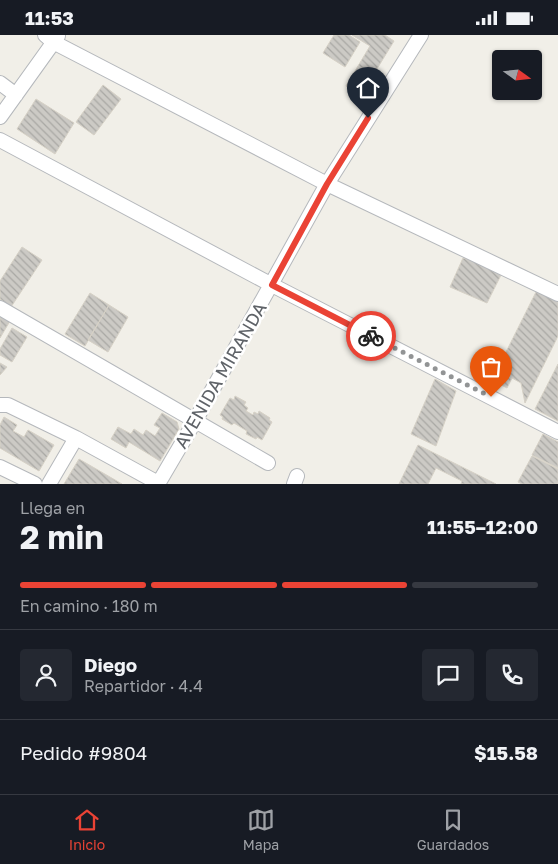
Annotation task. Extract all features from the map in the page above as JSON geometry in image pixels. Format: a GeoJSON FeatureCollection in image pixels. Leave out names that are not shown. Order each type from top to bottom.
{"type":"FeatureCollection","features":[{"type":"Feature","properties":{"kind":"street","name":"AVENIDA MIRANDA"},"geometry":{"type":"LineString","coordinates":[[158,484],[272,285],[327,184],[420,35]]}},
{"type":"Feature","properties":{"kind":"street"},"geometry":{"type":"LineString","coordinates":[[0,117],[52,37],[327,184],[558,294]]}},
{"type":"Feature","properties":{"kind":"street"},"geometry":{"type":"LineString","coordinates":[[0,83],[16,95]]}},
{"type":"Feature","properties":{"kind":"street"},"geometry":{"type":"LineString","coordinates":[[0,141],[272,285],[558,432]]}},
{"type":"Feature","properties":{"kind":"street"},"geometry":{"type":"LineString","coordinates":[[0,308],[268,463]]}},
{"type":"Feature","properties":{"kind":"street"},"geometry":{"type":"LineString","coordinates":[[0,405],[8,405],[76,438],[158,484]]}},
{"type":"Feature","properties":{"kind":"street"},"geometry":{"type":"LineString","coordinates":[[49,484],[76,438]]}},
{"type":"Feature","properties":{"kind":"street"},"geometry":{"type":"LineString","coordinates":[[0,467],[35,484]]}},
{"type":"Feature","properties":{"kind":"building"},"geometry":{"type":"Polygon","coordinates":[[[334,35],[349,35],[360,42],[345,67],[323,53],[334,35]]]}},
{"type":"Feature","properties":{"kind":"building"},"geometry":{"type":"Polygon","coordinates":[[[352,35],[385,35],[394,41],[361,95],[346,86],[370,46],[352,35]]]}},
{"type":"Feature","properties":{"kind":"building"},"geometry":{"type":"Polygon","coordinates":[[[103,85],[121,99],[94,135],[76,122],[103,85]]]}},
{"type":"Feature","properties":{"kind":"building"},"geometry":{"type":"Polygon","coordinates":[[[36,99],[74,123],[55,154],[17,129],[36,99]]]}},
{"type":"Feature","properties":{"kind":"building"},"geometry":{"type":"Polygon","coordinates":[[[22,247],[42,260],[11,307],[0,299],[0,281],[22,247]]]}},
{"type":"Feature","properties":{"kind":"building"},"geometry":{"type":"Polygon","coordinates":[[[471,256],[503,271],[487,303],[450,287],[463,258],[469,260],[471,256]]]}},
{"type":"Feature","properties":{"kind":"building"},"geometry":{"type":"Polygon","coordinates":[[[537,290],[558,300],[558,336],[525,403],[521,383],[512,378],[507,388],[492,380],[537,290]]]}},
{"type":"Feature","properties":{"kind":"building"},"geometry":{"type":"Polygon","coordinates":[[[90,293],[109,305],[85,346],[65,334],[90,293]]]}},
{"type":"Feature","properties":{"kind":"building"},"geometry":{"type":"Polygon","coordinates":[[[109,305],[128,317],[108,352],[88,340],[109,305]]]}},
{"type":"Feature","properties":{"kind":"building"},"geometry":{"type":"Polygon","coordinates":[[[0,316],[10,321],[0,338],[0,316]]]}},
{"type":"Feature","properties":{"kind":"building"},"geometry":{"type":"Polygon","coordinates":[[[12,328],[27,337],[12,362],[0,355],[0,349],[12,328]]]}},
{"type":"Feature","properties":{"kind":"building"},"geometry":{"type":"Polygon","coordinates":[[[0,363],[7,367],[0,375],[0,363]]]}},
{"type":"Feature","properties":{"kind":"building"},"geometry":{"type":"Polygon","coordinates":[[[558,364],[558,421],[535,409],[558,364]]]}},
{"type":"Feature","properties":{"kind":"building"},"geometry":{"type":"Polygon","coordinates":[[[435,379],[456,391],[436,446],[411,434],[435,379]]]}},
{"type":"Feature","properties":{"kind":"building"},"geometry":{"type":"Polygon","coordinates":[[[235,396],[246,402],[244,405],[248,408],[246,411],[253,415],[254,412],[258,414],[259,411],[270,418],[269,420],[272,422],[262,440],[246,434],[247,431],[234,423],[232,425],[222,419],[223,417],[220,415],[230,398],[234,400],[235,396]]]}},
{"type":"Feature","properties":{"kind":"building"},"geometry":{"type":"Polygon","coordinates":[[[162,413],[177,422],[179,429],[160,461],[129,442],[126,448],[111,439],[118,427],[131,434],[134,429],[143,435],[146,430],[155,436],[160,428],[154,425],[162,413]]]}},
{"type":"Feature","properties":{"kind":"building"},"geometry":{"type":"Polygon","coordinates":[[[4,417],[17,425],[13,431],[24,437],[28,430],[54,445],[39,471],[0,448],[0,425],[4,417]]]}},
{"type":"Feature","properties":{"kind":"building"},"geometry":{"type":"Polygon","coordinates":[[[543,434],[558,442],[558,468],[532,455],[543,434]]]}},
{"type":"Feature","properties":{"kind":"building"},"geometry":{"type":"Polygon","coordinates":[[[418,445],[496,484],[461,484],[462,481],[436,468],[428,484],[399,484],[418,445]]]}},
{"type":"Feature","properties":{"kind":"building"},"geometry":{"type":"Polygon","coordinates":[[[532,456],[558,469],[558,484],[522,484],[518,482],[532,456]]]}},
{"type":"Feature","properties":{"kind":"building"},"geometry":{"type":"Polygon","coordinates":[[[79,459],[122,484],[64,484],[79,459]]]}},
{"type":"Feature","properties":{"kind":"way so far"},"geometry":{"type":"LineString","coordinates":[[371,336],[491,397]]}},
{"type":"Feature","properties":{"kind":"route"},"geometry":{"type":"LineString","coordinates":[[368,118],[327,184],[272,285],[371,336]]}}]}
